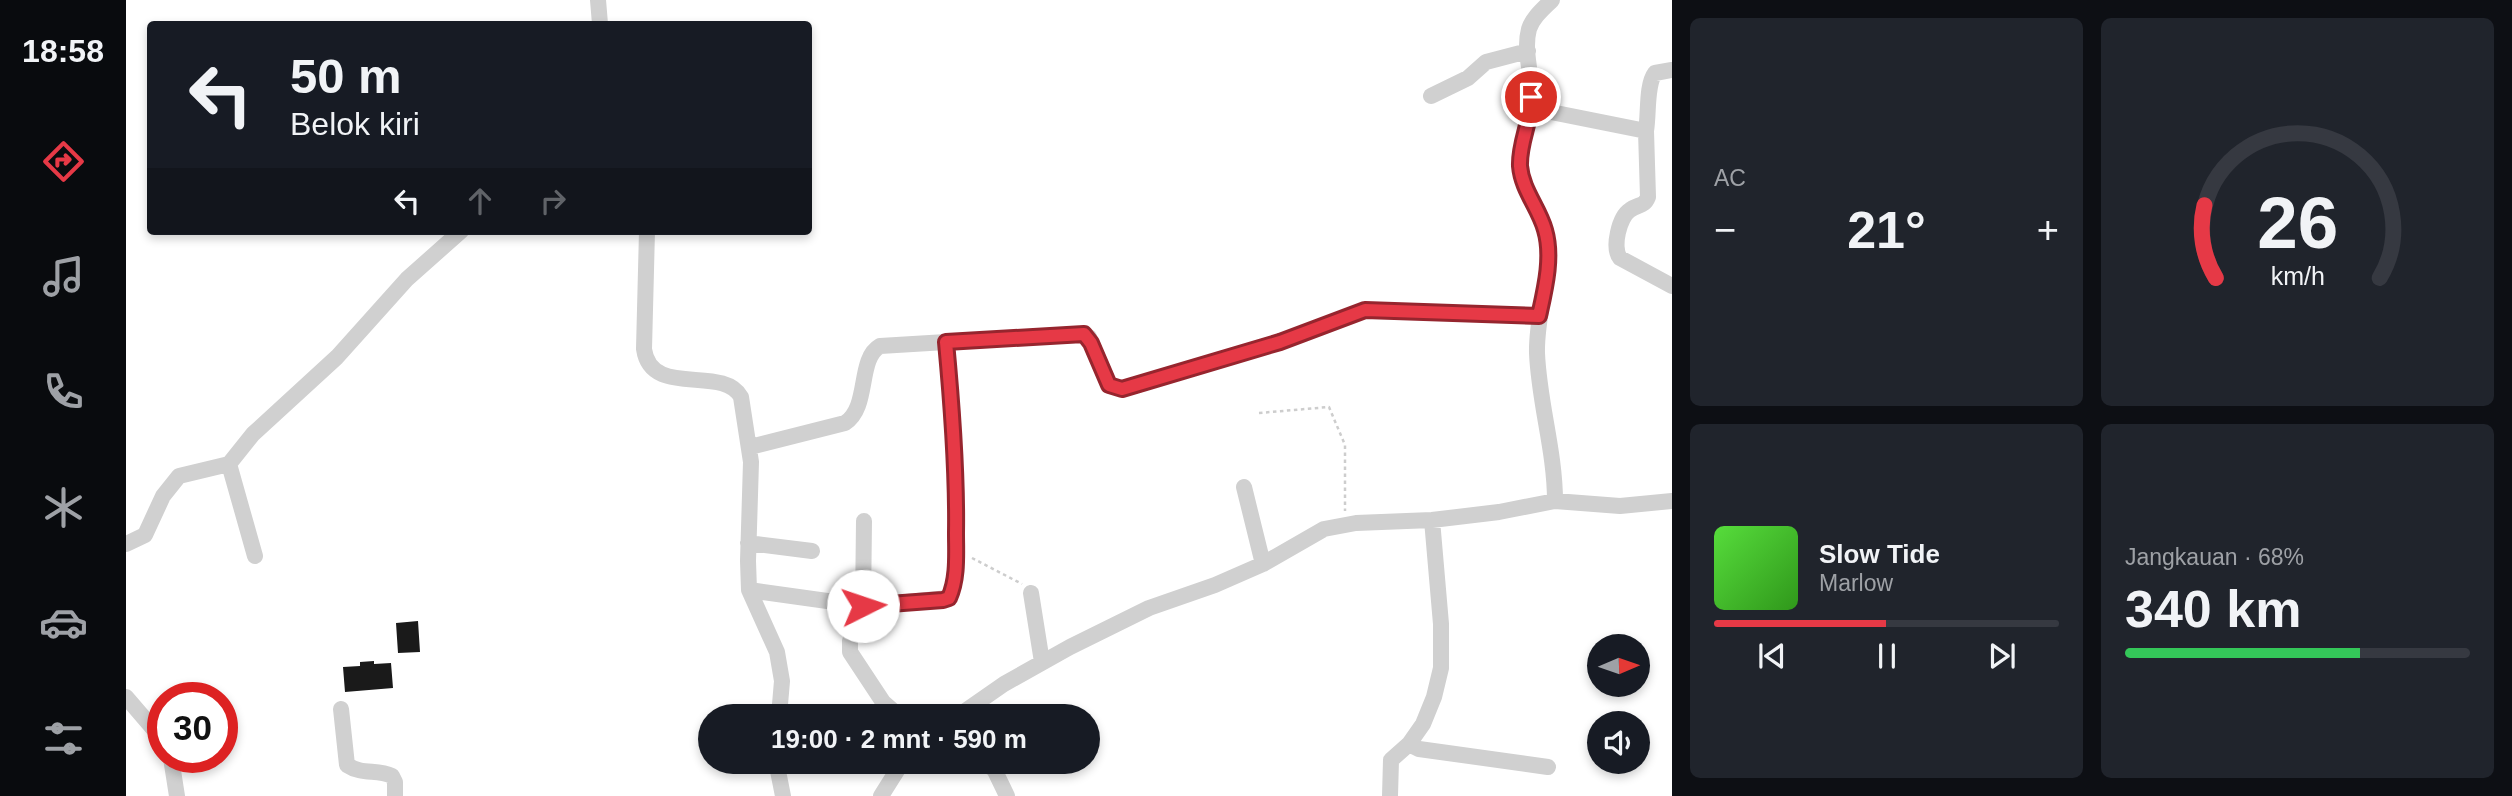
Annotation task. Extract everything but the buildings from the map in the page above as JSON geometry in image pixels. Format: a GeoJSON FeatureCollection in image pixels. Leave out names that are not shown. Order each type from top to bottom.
{"type":"FeatureCollection","features":[{"type":"Feature","properties":{"kind":"street"},"geometry":{"type":"LineString","coordinates":[[598,0],[600,21]]}},
{"type":"Feature","properties":{"kind":"street"},"geometry":{"type":"LineString","coordinates":[[1552,0],[1530,26],[1528,51],[1531,108],[1523,134],[1520,164],[1522,178],[1545,229],[1547,240],[1546,279],[1539,316],[1539,371],[1554,458],[1555,501]]}},
{"type":"Feature","properties":{"kind":"street"},"geometry":{"type":"LineString","coordinates":[[1431,96],[1468,78],[1486,62],[1528,51]]}},
{"type":"Feature","properties":{"kind":"street"},"geometry":{"type":"LineString","coordinates":[[1672,70],[1655,73],[1650,80],[1650,112],[1646,131],[1648,197],[1644,205],[1629,210],[1626,214],[1615,243],[1615,252],[1619,258],[1672,286]]}},
{"type":"Feature","properties":{"kind":"street"},"geometry":{"type":"LineString","coordinates":[[1531,108],[1646,131]]}},
{"type":"Feature","properties":{"kind":"street"},"geometry":{"type":"LineString","coordinates":[[126,544],[145,535],[163,496],[178,476],[229,464],[253,434],[337,357],[407,279],[456,235]]}},
{"type":"Feature","properties":{"kind":"street"},"geometry":{"type":"LineString","coordinates":[[647,235],[644,349],[648,363],[662,374],[672,377],[733,387],[741,397],[751,462],[749,590],[777,652],[782,681],[780,704]]}},
{"type":"Feature","properties":{"kind":"street"},"geometry":{"type":"LineString","coordinates":[[750,447],[845,423],[857,409],[871,355],[880,346],[1084,334],[1091,343],[1109,385],[1122,389],[1280,342],[1365,310],[1539,316]]}},
{"type":"Feature","properties":{"kind":"street"},"geometry":{"type":"LineString","coordinates":[[749,590],[863,606],[949,598],[953,589],[956,550],[955,445],[946,342]]}},
{"type":"Feature","properties":{"kind":"street"},"geometry":{"type":"LineString","coordinates":[[229,464],[255,556]]}},
{"type":"Feature","properties":{"kind":"street"},"geometry":{"type":"LineString","coordinates":[[1244,487],[1263,564]]}},
{"type":"Feature","properties":{"kind":"street"},"geometry":{"type":"LineString","coordinates":[[975,704],[1042,662],[1149,608],[1215,585],[1263,564],[1324,529],[1345,524],[1432,520],[1499,512],[1555,501],[1620,506],[1672,502]]}},
{"type":"Feature","properties":{"kind":"street"},"geometry":{"type":"LineString","coordinates":[[1390,796],[1391,760],[1409,744],[1423,724],[1434,697],[1441,668],[1441,624],[1432,520]]}},
{"type":"Feature","properties":{"kind":"street"},"geometry":{"type":"LineString","coordinates":[[864,521],[863,606],[850,641],[850,652],[885,704]]}},
{"type":"Feature","properties":{"kind":"street"},"geometry":{"type":"LineString","coordinates":[[748,543],[812,551]]}},
{"type":"Feature","properties":{"kind":"street"},"geometry":{"type":"LineString","coordinates":[[1031,593],[1042,662]]}},
{"type":"Feature","properties":{"kind":"street"},"geometry":{"type":"LineString","coordinates":[[126,697],[147,721]]}},
{"type":"Feature","properties":{"kind":"street"},"geometry":{"type":"LineString","coordinates":[[341,709],[347,765],[363,772],[393,776],[396,782],[395,796]]}},
{"type":"Feature","properties":{"kind":"street"},"geometry":{"type":"LineString","coordinates":[[1409,744],[1419,749],[1548,767]]}},
{"type":"Feature","properties":{"kind":"street"},"geometry":{"type":"LineString","coordinates":[[173,773],[177,796]]}},
{"type":"Feature","properties":{"kind":"street"},"geometry":{"type":"LineString","coordinates":[[779,774],[783,796]]}},
{"type":"Feature","properties":{"kind":"street"},"geometry":{"type":"LineString","coordinates":[[881,796],[895,774]]}},
{"type":"Feature","properties":{"kind":"street"},"geometry":{"type":"LineString","coordinates":[[996,774],[1007,796]]}},
{"type":"Feature","properties":{"kind":"path"},"geometry":{"type":"LineString","coordinates":[[1259,413],[1329,407],[1345,444],[1345,524]]}},
{"type":"Feature","properties":{"kind":"path"},"geometry":{"type":"LineString","coordinates":[[956,550],[1025,586],[1031,593]]}},
{"type":"Feature","properties":{"kind":"route"},"geometry":{"type":"LineString","coordinates":[[863,606],[943,600],[949,598],[953,589],[956,557],[955,445],[946,342],[1084,334],[1091,343],[1109,385],[1122,389],[1280,342],[1365,310],[1539,316],[1545,290],[1547,240],[1545,229],[1522,178],[1520,164],[1531,97]]}}]}
